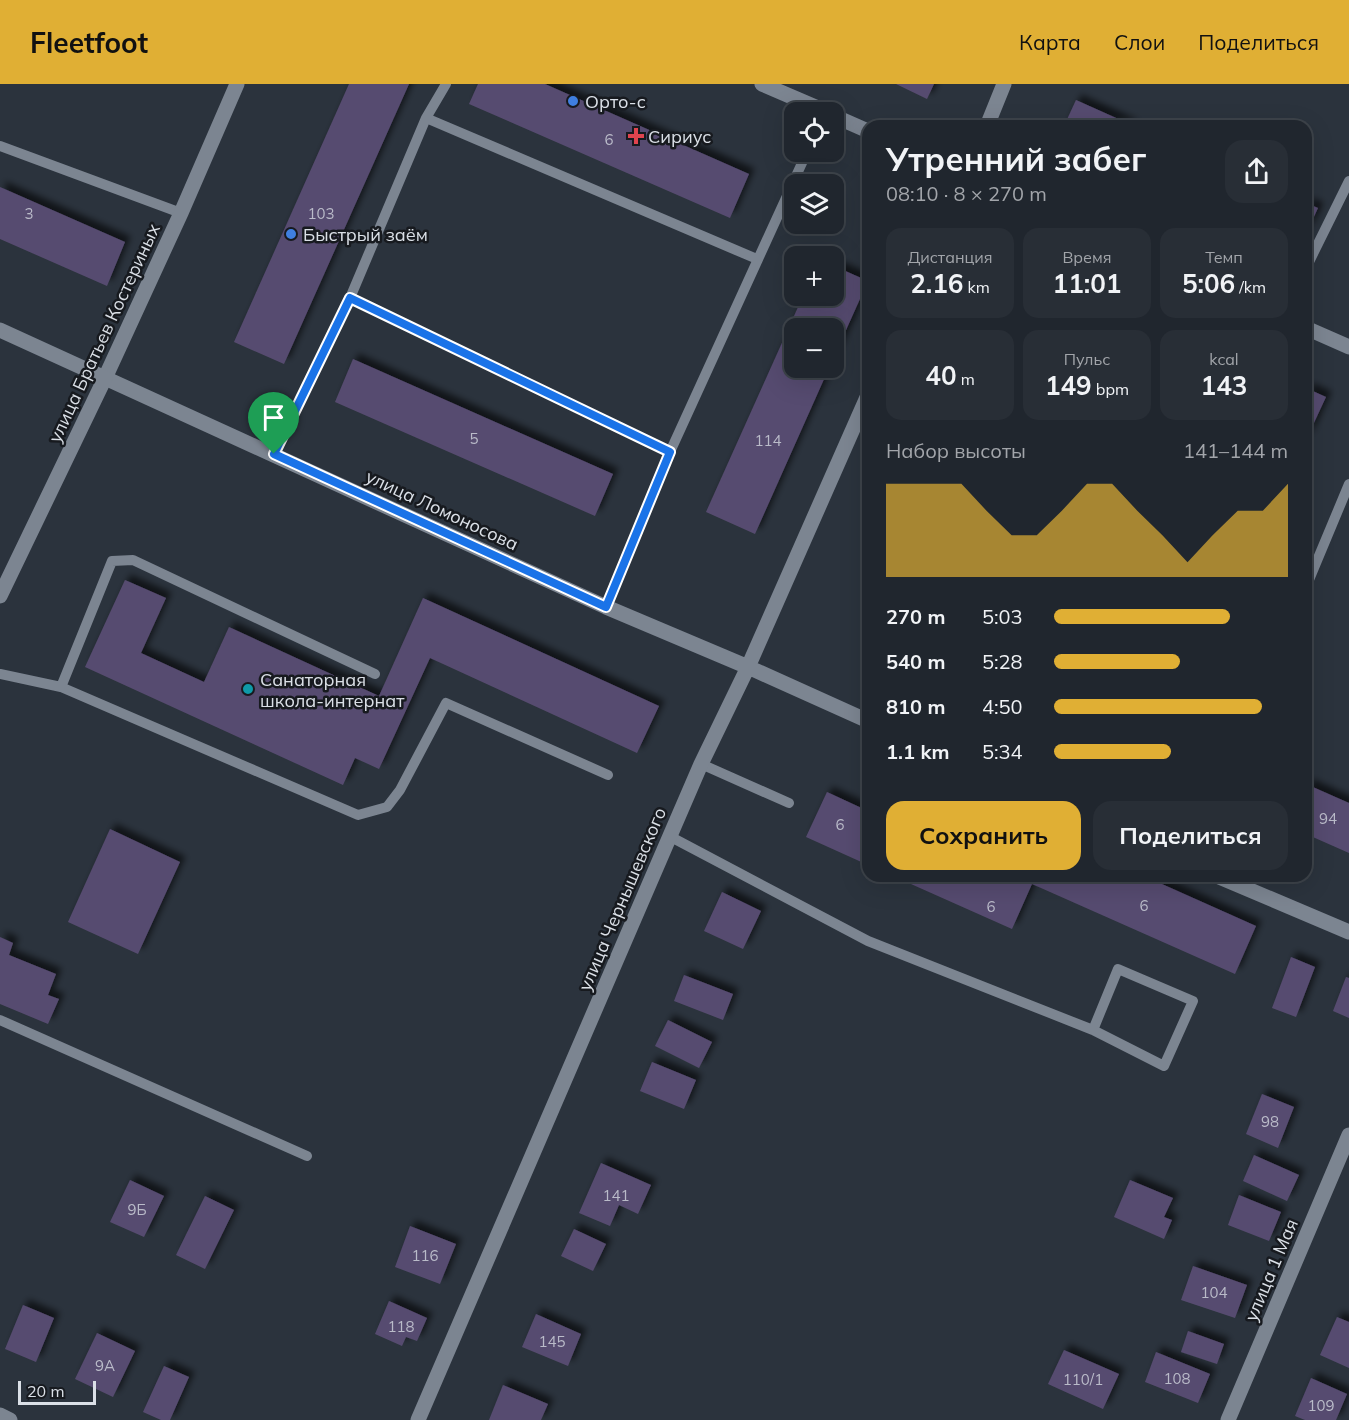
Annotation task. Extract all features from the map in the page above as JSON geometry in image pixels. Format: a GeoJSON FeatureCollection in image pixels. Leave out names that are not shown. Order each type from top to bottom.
{"type":"FeatureCollection","features":[{"type":"Feature","properties":{"kind":"street","name":"улица Братьев Костериных"},"geometry":{"type":"LineString","coordinates":[[0,596],[105,378],[237,84]]}},
{"type":"Feature","properties":{"kind":"street"},"geometry":{"type":"LineString","coordinates":[[762,84],[802,102]]}},
{"type":"Feature","properties":{"kind":"street"},"geometry":{"type":"LineString","coordinates":[[989,120],[1004,84]]}},
{"type":"Feature","properties":{"kind":"street"},"geometry":{"type":"LineString","coordinates":[[844,120],[862,128]]}},
{"type":"Feature","properties":{"kind":"street","name":"улица Ломоносова"},"geometry":{"type":"LineString","coordinates":[[0,330],[606,607],[862,718]]}},
{"type":"Feature","properties":{"kind":"street"},"geometry":{"type":"LineString","coordinates":[[1312,331],[1349,347]]}},
{"type":"Feature","properties":{"kind":"street","name":"улица Чернышевского"},"geometry":{"type":"LineString","coordinates":[[418,1420],[701,764],[748,667],[862,409]]}},
{"type":"Feature","properties":{"kind":"street"},"geometry":{"type":"LineString","coordinates":[[1231,882],[1349,932]]}},
{"type":"Feature","properties":{"kind":"street","name":"улица 1 Мая"},"geometry":{"type":"LineString","coordinates":[[1228,1420],[1349,1135]]}},
{"type":"Feature","properties":{"kind":"street"},"geometry":{"type":"LineString","coordinates":[[0,1415],[10,1420]]}},
{"type":"Feature","properties":{"kind":"lane"},"geometry":{"type":"LineString","coordinates":[[274,454],[350,298],[426,118],[446,84]]}},
{"type":"Feature","properties":{"kind":"lane"},"geometry":{"type":"LineString","coordinates":[[426,118],[757,259]]}},
{"type":"Feature","properties":{"kind":"lane"},"geometry":{"type":"LineString","coordinates":[[0,146],[181,213]]}},
{"type":"Feature","properties":{"kind":"lane"},"geometry":{"type":"LineString","coordinates":[[606,607],[670,452],[802,162]]}},
{"type":"Feature","properties":{"kind":"lane"},"geometry":{"type":"LineString","coordinates":[[1312,256],[1349,180]]}},
{"type":"Feature","properties":{"kind":"lane"},"geometry":{"type":"LineString","coordinates":[[350,298],[670,452]]}},
{"type":"Feature","properties":{"kind":"lane"},"geometry":{"type":"LineString","coordinates":[[1312,573],[1349,484]]}},
{"type":"Feature","properties":{"kind":"lane"},"geometry":{"type":"LineString","coordinates":[[61,687],[112,561],[133,560],[375,674]]}},
{"type":"Feature","properties":{"kind":"lane"},"geometry":{"type":"LineString","coordinates":[[0,674],[61,687],[358,816],[387,807],[400,790],[446,703],[608,775]]}},
{"type":"Feature","properties":{"kind":"lane"},"geometry":{"type":"LineString","coordinates":[[701,764],[789,803]]}},
{"type":"Feature","properties":{"kind":"lane"},"geometry":{"type":"LineString","coordinates":[[671,837],[868,941],[1093,1030],[1164,1066],[1193,1001],[1118,969],[1093,1030]]}},
{"type":"Feature","properties":{"kind":"lane"},"geometry":{"type":"LineString","coordinates":[[0,1020],[307,1156]]}},
{"type":"Feature","properties":{"kind":"building"},"geometry":{"type":"Polygon","coordinates":[[[349,84],[409,84],[284,364],[234,342],[349,84]]]}},
{"type":"Feature","properties":{"kind":"building"},"geometry":{"type":"Polygon","coordinates":[[[478,84],[545,84],[749,174],[730,218],[469,104],[478,84]]]}},
{"type":"Feature","properties":{"kind":"building"},"geometry":{"type":"Polygon","coordinates":[[[896,84],[934,84],[927,99],[896,84]]]}},
{"type":"Feature","properties":{"kind":"building"},"geometry":{"type":"Polygon","coordinates":[[[1076,100],[1121,120],[1067,120],[1076,100]]]}},
{"type":"Feature","properties":{"kind":"building"},"geometry":{"type":"Polygon","coordinates":[[[0,187],[125,242],[107,286],[0,239],[0,187]]]}},
{"type":"Feature","properties":{"kind":"building"},"geometry":{"type":"Polygon","coordinates":[[[1312,206],[1318,208],[1312,221],[1312,206]]]}},
{"type":"Feature","properties":{"kind":"building"},"geometry":{"type":"Polygon","coordinates":[[[844,270],[862,278],[862,294],[844,335],[844,318],[793,318],[799,306],[844,306],[844,270]]]}},
{"type":"Feature","properties":{"kind":"building"},"geometry":{"type":"Polygon","coordinates":[[[784,338],[784,378],[825,378],[755,534],[706,512],[784,338]]]}},
{"type":"Feature","properties":{"kind":"building"},"geometry":{"type":"Polygon","coordinates":[[[353,359],[613,474],[595,516],[335,402],[353,359]]]}},
{"type":"Feature","properties":{"kind":"building"},"geometry":{"type":"Polygon","coordinates":[[[1312,391],[1326,397],[1312,427],[1312,391]]]}},
{"type":"Feature","properties":{"kind":"building","name":"Санаторная школа-интернат"},"geometry":{"type":"Polygon","coordinates":[[[125,580],[166,598],[141,653],[204,682],[229,627],[379,696],[423,598],[659,706],[637,753],[430,658],[379,769],[355,758],[343,785],[85,667],[125,580]]]}},
{"type":"Feature","properties":{"kind":"building"},"geometry":{"type":"Polygon","coordinates":[[[1312,787],[1349,803],[1349,853],[1312,837],[1312,787]]]}},
{"type":"Feature","properties":{"kind":"building"},"geometry":{"type":"Polygon","coordinates":[[[827,792],[862,808],[862,862],[806,837],[827,792]]]}},
{"type":"Feature","properties":{"kind":"building"},"geometry":{"type":"Polygon","coordinates":[[[110,829],[180,862],[138,954],[68,922],[110,829]]]}},
{"type":"Feature","properties":{"kind":"building"},"geometry":{"type":"Polygon","coordinates":[[[906,882],[1028,882],[1032,884],[1012,929],[906,882]]]}},
{"type":"Feature","properties":{"kind":"building"},"geometry":{"type":"Polygon","coordinates":[[[1033,882],[1157,882],[1256,926],[1235,974],[1032,884],[1033,882]]]}},
{"type":"Feature","properties":{"kind":"building"},"geometry":{"type":"Polygon","coordinates":[[[722,892],[761,911],[743,949],[704,931],[722,892]]]}},
{"type":"Feature","properties":{"kind":"building"},"geometry":{"type":"Polygon","coordinates":[[[0,937],[13,943],[9,955],[56,974],[48,995],[59,999],[48,1024],[0,1004],[0,937]]]}},
{"type":"Feature","properties":{"kind":"building"},"geometry":{"type":"Polygon","coordinates":[[[1291,957],[1315,967],[1296,1017],[1272,1008],[1291,957]]]}},
{"type":"Feature","properties":{"kind":"building"},"geometry":{"type":"Polygon","coordinates":[[[684,975],[733,994],[723,1020],[674,1001],[684,975]]]}},
{"type":"Feature","properties":{"kind":"building"},"geometry":{"type":"Polygon","coordinates":[[[1346,977],[1349,978],[1349,1018],[1333,1011],[1346,977]]]}},
{"type":"Feature","properties":{"kind":"building"},"geometry":{"type":"Polygon","coordinates":[[[668,1020],[712,1042],[699,1068],[655,1046],[668,1020]]]}},
{"type":"Feature","properties":{"kind":"building"},"geometry":{"type":"Polygon","coordinates":[[[652,1062],[696,1080],[684,1109],[640,1091],[652,1062]]]}},
{"type":"Feature","properties":{"kind":"building"},"geometry":{"type":"Polygon","coordinates":[[[1262,1094],[1294,1107],[1278,1148],[1246,1134],[1262,1094]]]}},
{"type":"Feature","properties":{"kind":"building"},"geometry":{"type":"Polygon","coordinates":[[[1254,1155],[1299,1175],[1287,1201],[1243,1181],[1254,1155]]]}},
{"type":"Feature","properties":{"kind":"building"},"geometry":{"type":"Polygon","coordinates":[[[601,1163],[651,1185],[638,1214],[619,1205],[610,1226],[579,1213],[601,1163]]]}},
{"type":"Feature","properties":{"kind":"building"},"geometry":{"type":"Polygon","coordinates":[[[130,1180],[164,1196],[144,1237],[110,1222],[130,1180]]]}},
{"type":"Feature","properties":{"kind":"building"},"geometry":{"type":"Polygon","coordinates":[[[1130,1180],[1173,1198],[1164,1217],[1172,1220],[1164,1239],[1114,1217],[1130,1180]]]}},
{"type":"Feature","properties":{"kind":"building"},"geometry":{"type":"Polygon","coordinates":[[[1239,1195],[1281,1212],[1269,1241],[1228,1225],[1239,1195]]]}},
{"type":"Feature","properties":{"kind":"building"},"geometry":{"type":"Polygon","coordinates":[[[205,1196],[234,1210],[205,1269],[176,1255],[205,1196]]]}},
{"type":"Feature","properties":{"kind":"building"},"geometry":{"type":"Polygon","coordinates":[[[410,1226],[456,1244],[440,1284],[395,1267],[410,1226]]]}},
{"type":"Feature","properties":{"kind":"building"},"geometry":{"type":"Polygon","coordinates":[[[574,1229],[606,1244],[593,1271],[561,1256],[574,1229]]]}},
{"type":"Feature","properties":{"kind":"building"},"geometry":{"type":"Polygon","coordinates":[[[1193,1266],[1247,1285],[1235,1318],[1181,1300],[1193,1266]]]}},
{"type":"Feature","properties":{"kind":"building"},"geometry":{"type":"Polygon","coordinates":[[[389,1301],[427,1318],[417,1341],[406,1337],[402,1346],[375,1334],[389,1301]]]}},
{"type":"Feature","properties":{"kind":"building"},"geometry":{"type":"Polygon","coordinates":[[[23,1305],[54,1318],[36,1362],[5,1349],[23,1305]]]}},
{"type":"Feature","properties":{"kind":"building"},"geometry":{"type":"Polygon","coordinates":[[[536,1314],[581,1334],[568,1366],[522,1347],[536,1314]]]}},
{"type":"Feature","properties":{"kind":"building"},"geometry":{"type":"Polygon","coordinates":[[[1337,1317],[1349,1322],[1349,1368],[1320,1355],[1337,1317]]]}},
{"type":"Feature","properties":{"kind":"building"},"geometry":{"type":"Polygon","coordinates":[[[1188,1331],[1224,1344],[1217,1364],[1181,1352],[1188,1331]]]}},
{"type":"Feature","properties":{"kind":"building"},"geometry":{"type":"Polygon","coordinates":[[[97,1333],[135,1351],[113,1397],[75,1379],[97,1333]]]}},
{"type":"Feature","properties":{"kind":"building"},"geometry":{"type":"Polygon","coordinates":[[[1064,1350],[1119,1374],[1103,1409],[1048,1384],[1064,1350]]]}},
{"type":"Feature","properties":{"kind":"building"},"geometry":{"type":"Polygon","coordinates":[[[1156,1352],[1210,1374],[1198,1403],[1145,1382],[1156,1352]]]}},
{"type":"Feature","properties":{"kind":"building"},"geometry":{"type":"Polygon","coordinates":[[[164,1366],[189,1377],[170,1420],[161,1420],[143,1412],[164,1366]]]}},
{"type":"Feature","properties":{"kind":"building"},"geometry":{"type":"Polygon","coordinates":[[[1311,1378],[1347,1394],[1336,1420],[1305,1420],[1295,1416],[1311,1378]]]}},
{"type":"Feature","properties":{"kind":"building"},"geometry":{"type":"Polygon","coordinates":[[[503,1385],[548,1404],[541,1420],[489,1420],[503,1385]]]}},
{"type":"Feature","properties":{"kind":"place","name":"Орто-с"},"geometry":{"type":"Point","coordinates":[573,101]}},
{"type":"Feature","properties":{"kind":"place","name":"Сириус"},"geometry":{"type":"Point","coordinates":[636,136]}},
{"type":"Feature","properties":{"kind":"place","name":"Быстрый заём"},"geometry":{"type":"Point","coordinates":[291,234]}},
{"type":"Feature","properties":{"kind":"place","name":"Санаторная школа-интернат"},"geometry":{"type":"Point","coordinates":[248,689]}},
{"type":"Feature","properties":{"kind":"route"},"geometry":{"type":"LineString","coordinates":[[350,298],[670,452],[606,607],[274,454],[350,298]]}}]}
